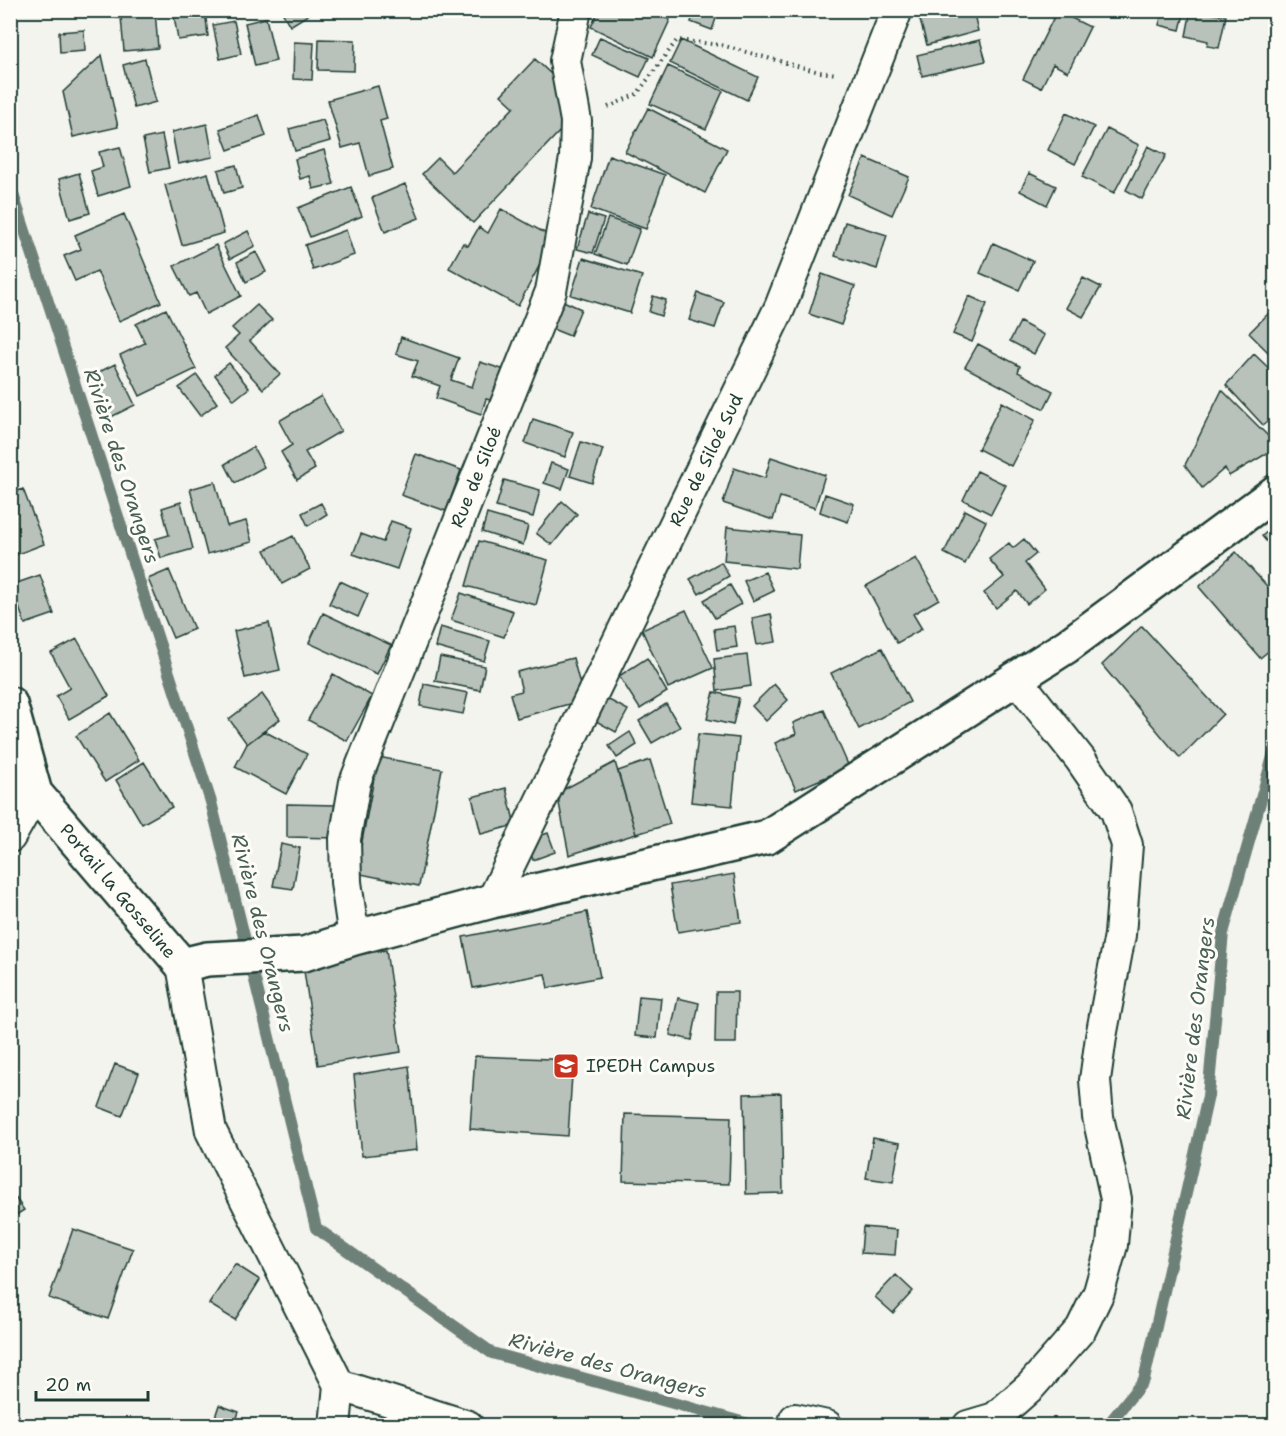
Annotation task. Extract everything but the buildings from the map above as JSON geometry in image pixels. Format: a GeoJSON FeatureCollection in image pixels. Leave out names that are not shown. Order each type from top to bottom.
{"type":"FeatureCollection","features":[{"type":"Feature","properties":{"kind":"street","name":"Rue de Siloé"},"geometry":{"type":"LineString","coordinates":[[354,938],[346,882],[345,839],[355,782],[551,291],[575,158],[576,121],[565,61],[576,10]]}},
{"type":"Feature","properties":{"kind":"street","name":"Rue de Siloé Sud"},"geometry":{"type":"LineString","coordinates":[[492,901],[780,307],[897,10]]}},
{"type":"Feature","properties":{"kind":"street"},"geometry":{"type":"LineString","coordinates":[[335,1425],[339,1385],[211,1131],[194,962],[304,954],[354,938],[492,901],[767,837],[1067,646],[1275,492]]}},
{"type":"Feature","properties":{"kind":"street"},"geometry":{"type":"LineString","coordinates":[[968,1425],[995,1418],[1031,1386],[1081,1329],[1099,1292],[1112,1245],[1116,1199],[1098,1117],[1095,1080],[1120,936],[1127,845],[1116,811],[1080,759],[1016,678]]}},
{"type":"Feature","properties":{"kind":"street","name":"Portail la Gosseline"},"geometry":{"type":"LineString","coordinates":[[10,704],[35,793],[194,962]]}},
{"type":"Feature","properties":{"kind":"street"},"geometry":{"type":"LineString","coordinates":[[10,837],[35,793]]}},
{"type":"Feature","properties":{"kind":"street"},"geometry":{"type":"LineString","coordinates":[[339,1385],[468,1425]]}},
{"type":"Feature","properties":{"kind":"street"},"geometry":{"type":"LineString","coordinates":[[795,1419],[827,1425]]}},
{"type":"Feature","properties":{"kind":"path"},"geometry":{"type":"LineString","coordinates":[[576,121],[637,94],[677,40],[721,45],[819,72],[870,77]]}},
{"type":"Feature","properties":{"kind":"waterway","name":"Rivière des Orangers"},"geometry":{"type":"LineString","coordinates":[[10,185],[211,802],[316,1228],[492,1353],[756,1426]]}},
{"type":"Feature","properties":{"kind":"waterway","name":"Rivière des Orangers"},"geometry":{"type":"LineString","coordinates":[[1107,1426],[1144,1380],[1208,1096],[1223,933],[1276,746]]}},
{"type":"Feature","properties":{"kind":"place","name":"IPEDH Campus"},"geometry":{"type":"Point","coordinates":[566,1066]}}]}
